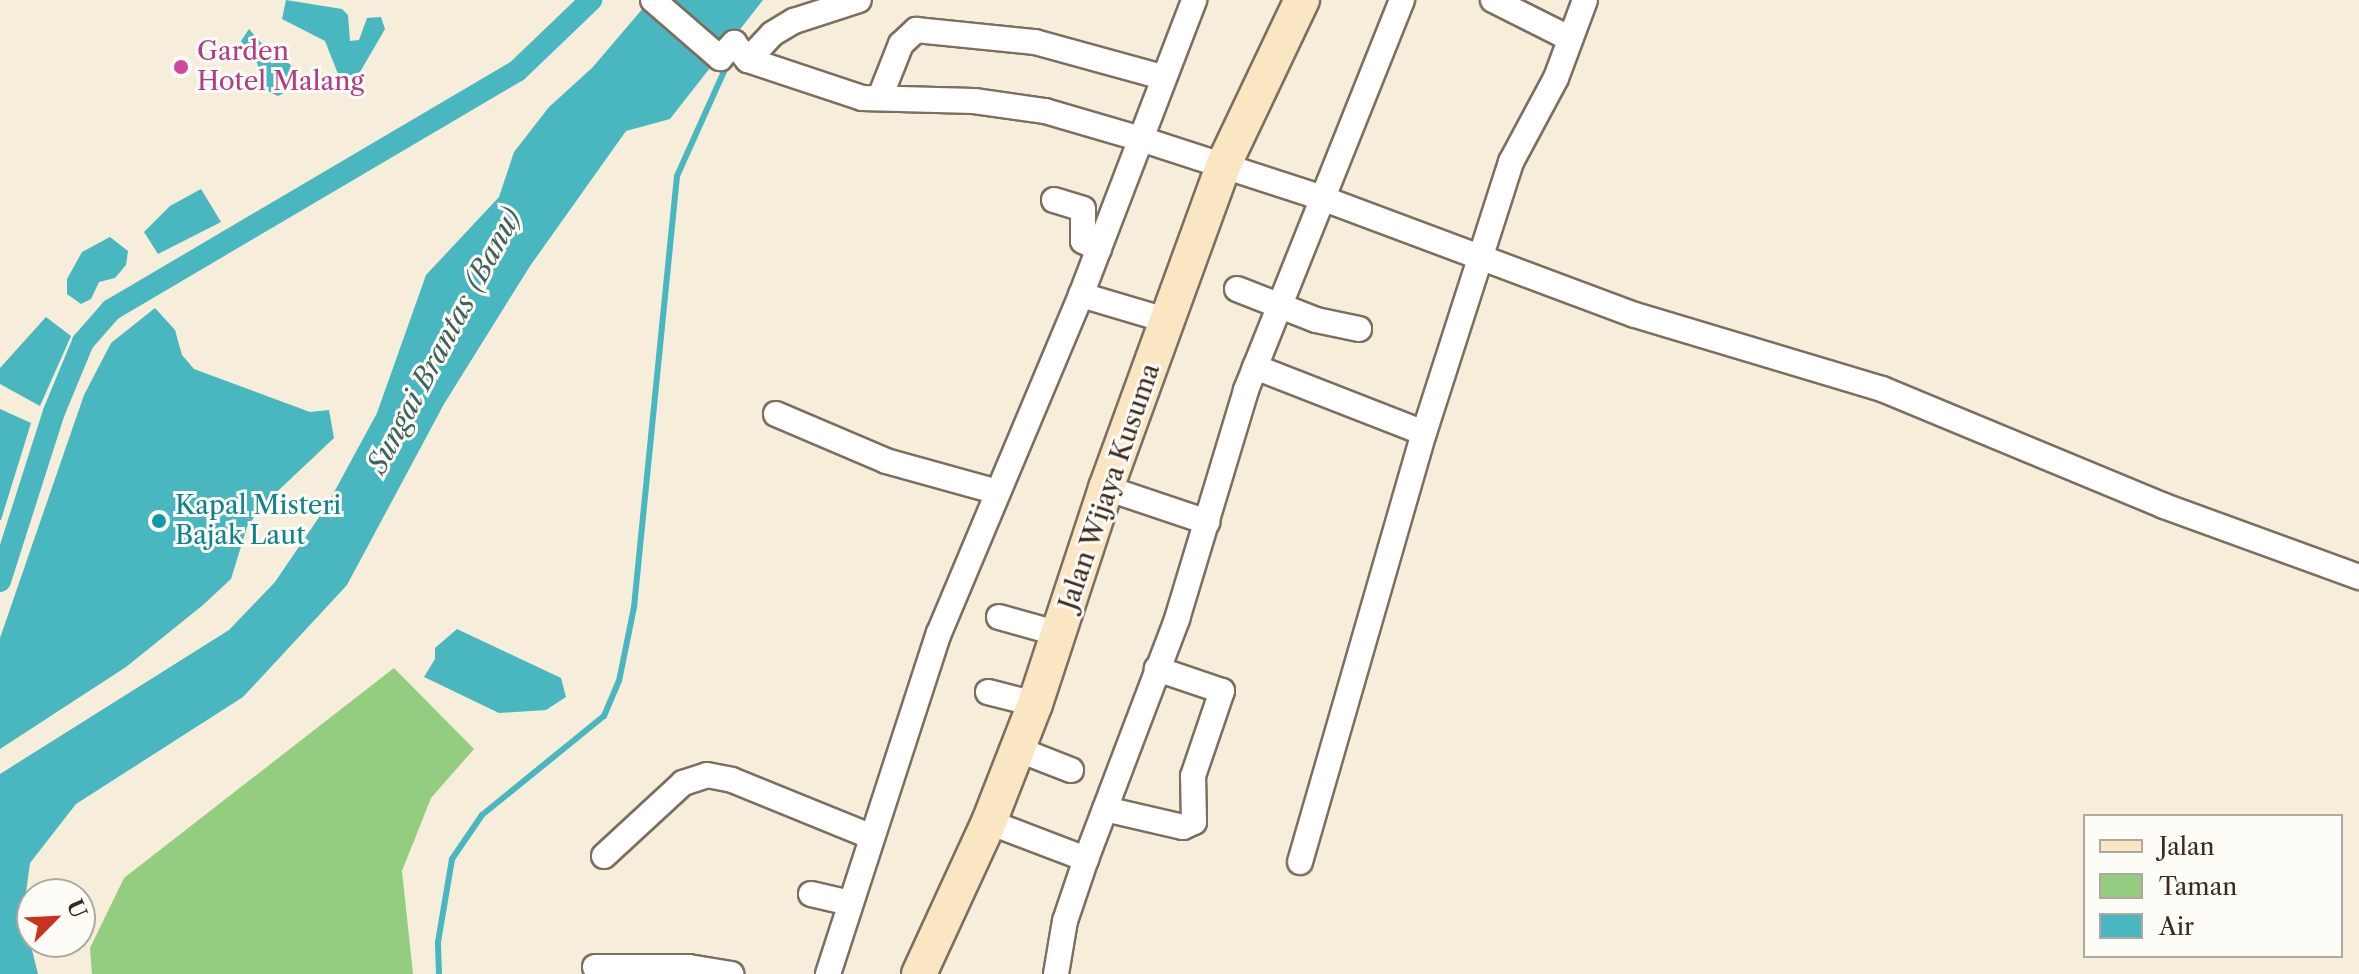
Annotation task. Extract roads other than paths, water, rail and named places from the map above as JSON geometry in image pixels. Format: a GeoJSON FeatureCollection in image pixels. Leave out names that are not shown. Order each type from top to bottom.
{"type":"FeatureCollection","features":[{"type":"Feature","properties":{"kind":"main road","name":"Jalan Wijaya Kusuma"},"geometry":{"type":"LineString","coordinates":[[919,974],[989,822],[1035,704],[1106,488],[1223,166],[1302,0]]}},
{"type":"Feature","properties":{"kind":"street"},"geometry":{"type":"LineString","coordinates":[[653,0],[732,54],[862,98],[974,101],[1045,111],[1319,197],[1649,320],[1882,389],[2164,506],[2359,577]]}},
{"type":"Feature","properties":{"kind":"street"},"geometry":{"type":"LineString","coordinates":[[732,54],[794,21],[859,0]]}},
{"type":"Feature","properties":{"kind":"street"},"geometry":{"type":"LineString","coordinates":[[828,974],[870,836],[939,633],[1081,295],[1194,0]]}},
{"type":"Feature","properties":{"kind":"street"},"geometry":{"type":"LineString","coordinates":[[1056,974],[1065,921],[1157,669],[1255,367],[1319,197],[1402,0]]}},
{"type":"Feature","properties":{"kind":"street"},"geometry":{"type":"LineString","coordinates":[[1493,0],[1569,38]]}},
{"type":"Feature","properties":{"kind":"street"},"geometry":{"type":"LineString","coordinates":[[1300,862],[1424,433],[1511,162],[1547,96],[1585,0]]}},
{"type":"Feature","properties":{"kind":"street"},"geometry":{"type":"LineString","coordinates":[[880,97],[901,44],[916,30],[1035,42],[1162,77]]}},
{"type":"Feature","properties":{"kind":"street"},"geometry":{"type":"LineString","coordinates":[[1054,200],[1083,209],[1083,241],[1099,249]]}},
{"type":"Feature","properties":{"kind":"street"},"geometry":{"type":"LineString","coordinates":[[1237,289],[1277,307],[1359,329]]}},
{"type":"Feature","properties":{"kind":"street"},"geometry":{"type":"LineString","coordinates":[[1081,295],[1169,321]]}},
{"type":"Feature","properties":{"kind":"street"},"geometry":{"type":"LineString","coordinates":[[1255,367],[1424,433]]}},
{"type":"Feature","properties":{"kind":"street"},"geometry":{"type":"LineString","coordinates":[[776,414],[886,461],[998,492]]}},
{"type":"Feature","properties":{"kind":"street"},"geometry":{"type":"LineString","coordinates":[[1106,488],[1207,522]]}},
{"type":"Feature","properties":{"kind":"street"},"geometry":{"type":"LineString","coordinates":[[999,617],[1060,634]]}},
{"type":"Feature","properties":{"kind":"street"},"geometry":{"type":"LineString","coordinates":[[1105,809],[1183,827],[1194,822],[1193,776],[1222,691],[1157,669]]}},
{"type":"Feature","properties":{"kind":"street"},"geometry":{"type":"LineString","coordinates":[[988,692],[1035,704]]}},
{"type":"Feature","properties":{"kind":"street"},"geometry":{"type":"LineString","coordinates":[[1017,749],[1071,770]]}},
{"type":"Feature","properties":{"kind":"street"},"geometry":{"type":"LineString","coordinates":[[604,856],[683,783],[707,775],[870,836]]}},
{"type":"Feature","properties":{"kind":"street"},"geometry":{"type":"LineString","coordinates":[[989,822],[1086,859]]}},
{"type":"Feature","properties":{"kind":"street"},"geometry":{"type":"LineString","coordinates":[[811,894],[849,903]]}},
{"type":"Feature","properties":{"kind":"street"},"geometry":{"type":"LineString","coordinates":[[595,967],[689,967],[731,974]]}},
{"type":"Feature","properties":{"kind":"water"},"geometry":{"type":"Polygon","coordinates":[[[286,0],[342,9],[348,15],[350,41],[359,40],[367,18],[381,17],[385,29],[360,72],[340,79],[325,41],[282,19],[286,0]]]}},
{"type":"Feature","properties":{"kind":"water","name":"Sungai Brantas (Banu)"},"geometry":{"type":"Polygon","coordinates":[[[650,0],[763,0],[670,119],[626,131],[530,266],[444,404],[347,585],[243,697],[76,804],[30,863],[28,878],[16,878],[16,958],[34,958],[38,974],[0,974],[0,774],[229,630],[275,582],[326,507],[377,413],[426,275],[499,197],[514,152],[549,107],[592,68],[650,0]]]}},
{"type":"Feature","properties":{"kind":"water"},"geometry":{"type":"Polygon","coordinates":[[[249,29],[272,55],[290,64],[296,78],[290,90],[278,96],[264,89],[257,63],[241,41],[249,29]]]}},
{"type":"Feature","properties":{"kind":"water"},"geometry":{"type":"Polygon","coordinates":[[[201,189],[221,222],[158,254],[144,232],[170,206],[201,189]]]}},
{"type":"Feature","properties":{"kind":"water"},"geometry":{"type":"Polygon","coordinates":[[[110,237],[128,251],[126,265],[115,278],[99,282],[91,299],[81,304],[67,294],[67,279],[82,252],[110,237]]]}},
{"type":"Feature","properties":{"kind":"water"},"geometry":{"type":"Polygon","coordinates":[[[155,308],[175,330],[182,355],[194,369],[310,412],[329,410],[334,438],[264,504],[247,527],[231,579],[126,667],[0,749],[0,638],[84,395],[111,343],[155,308]]]}},
{"type":"Feature","properties":{"kind":"water"},"geometry":{"type":"Polygon","coordinates":[[[46,317],[71,336],[40,406],[0,384],[0,368],[46,317]]]}},
{"type":"Feature","properties":{"kind":"water"},"geometry":{"type":"Polygon","coordinates":[[[0,409],[31,423],[1,520],[0,520],[0,409]]]}},
{"type":"Feature","properties":{"kind":"water"},"geometry":{"type":"Polygon","coordinates":[[[457,629],[561,678],[566,697],[546,710],[499,713],[424,677],[435,659],[435,648],[457,629]]]}},
{"type":"Feature","properties":{"kind":"waterway"},"geometry":{"type":"LineString","coordinates":[[0,581],[54,412],[83,342],[111,310],[517,71],[591,0]]}},
{"type":"Feature","properties":{"kind":"waterway"},"geometry":{"type":"LineString","coordinates":[[439,974],[438,942],[452,859],[482,815],[604,716],[619,681],[634,607],[677,176],[727,65]]}},
{"type":"Feature","properties":{"kind":"place","name":"Garden Hotel Malang"},"geometry":{"type":"Point","coordinates":[181,67]}},
{"type":"Feature","properties":{"kind":"place","name":"Kapal Misteri Bajak Laut"},"geometry":{"type":"Point","coordinates":[159,521]}}]}
